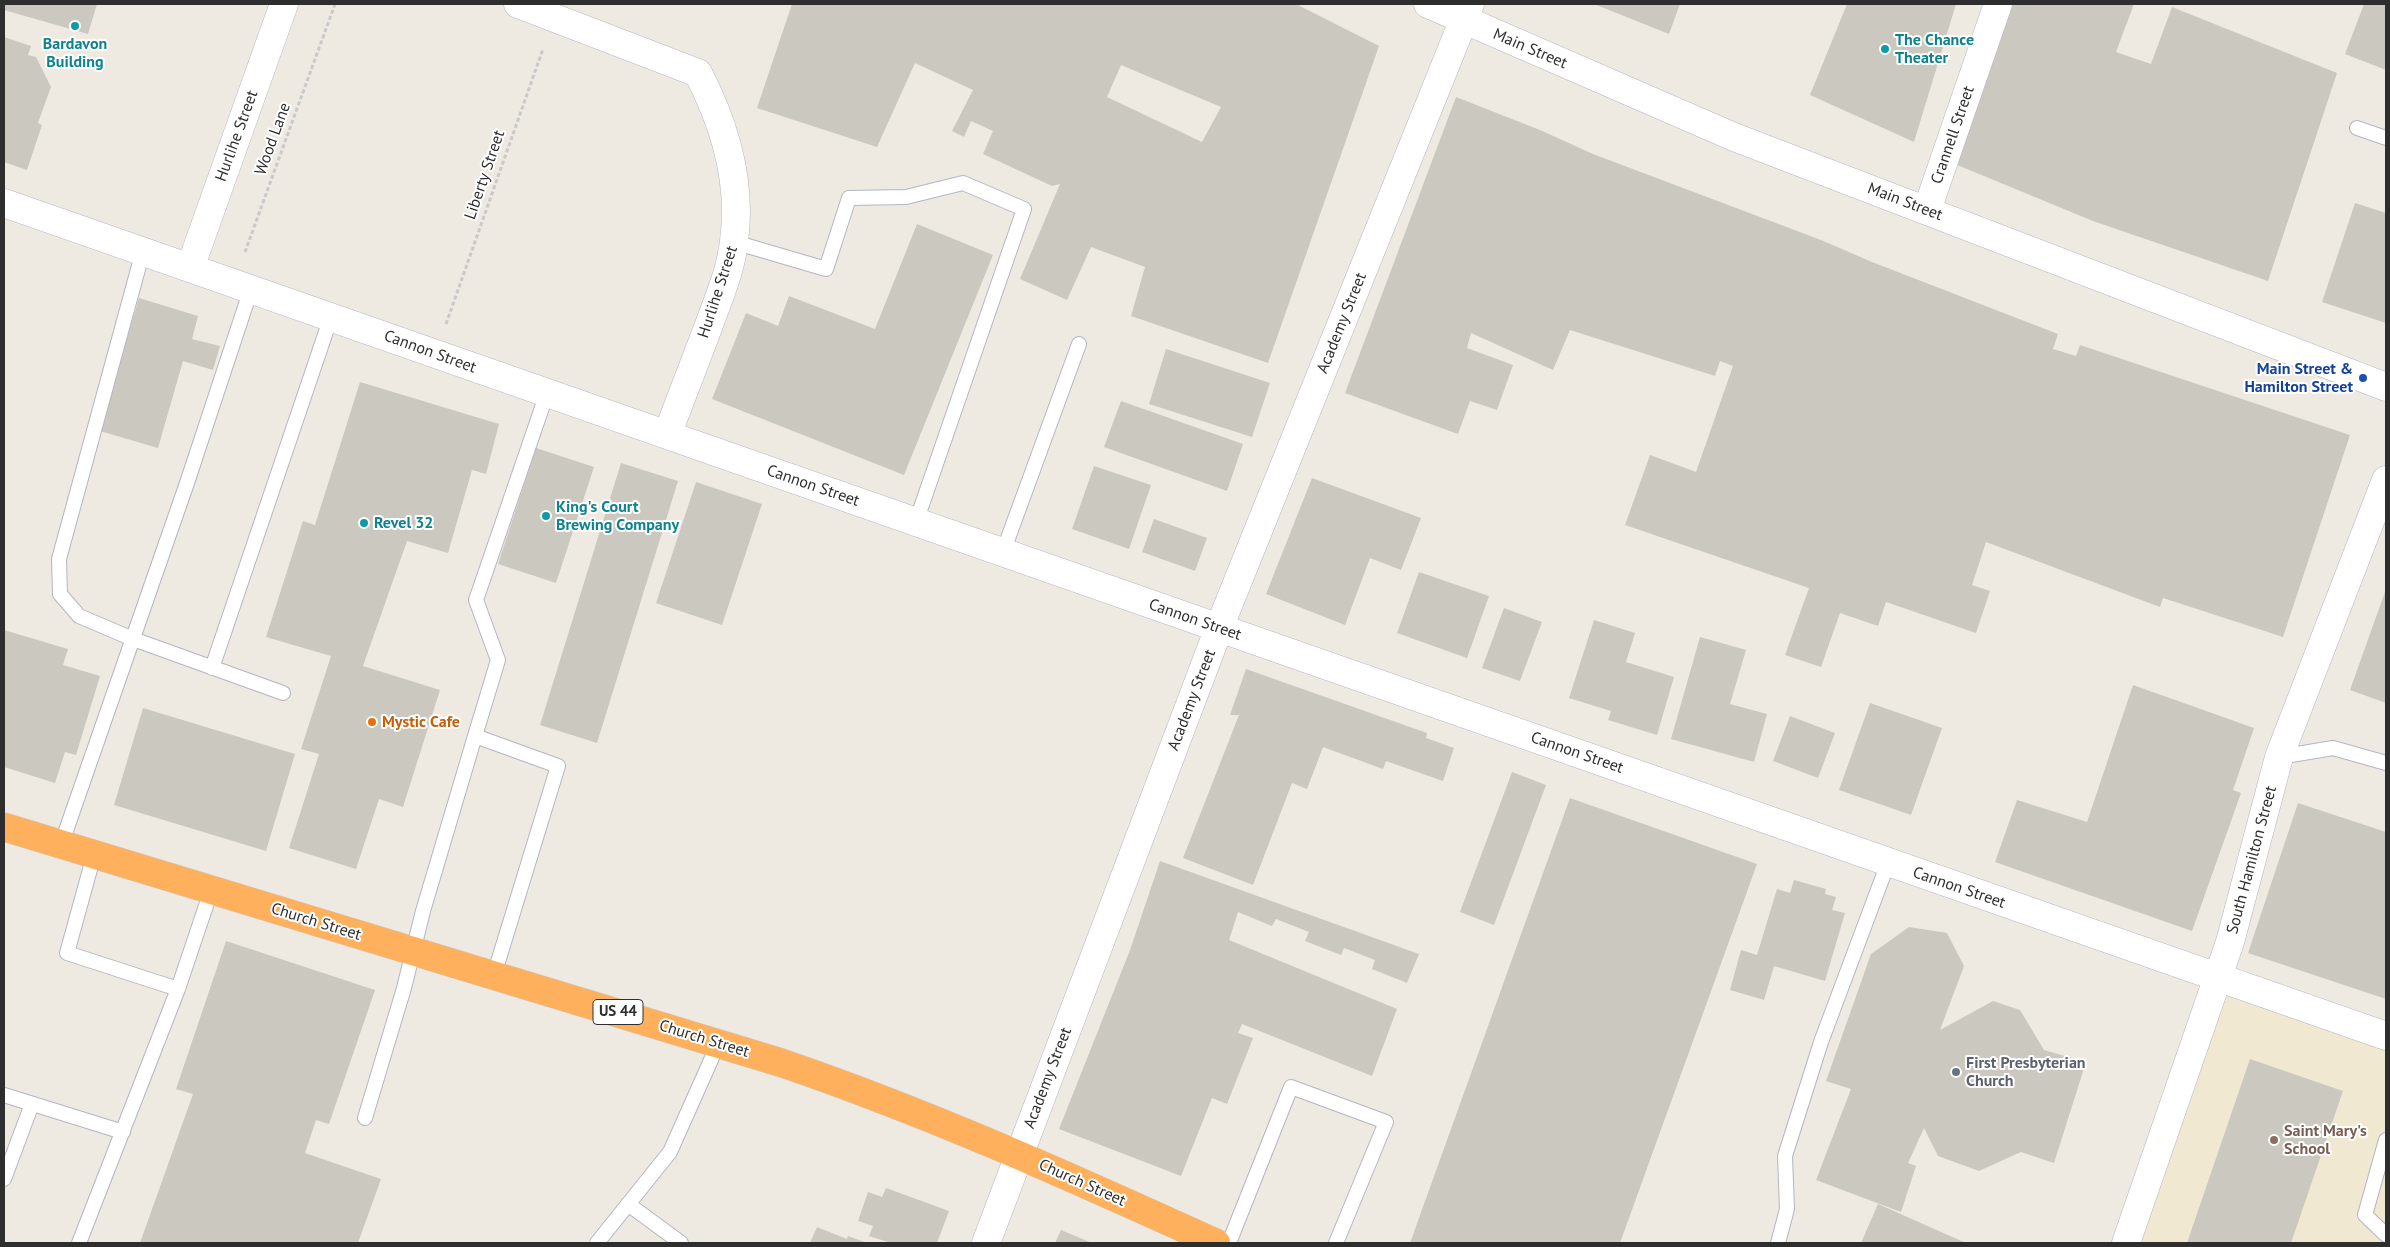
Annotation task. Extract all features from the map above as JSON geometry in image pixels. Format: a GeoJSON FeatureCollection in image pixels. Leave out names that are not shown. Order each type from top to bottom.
{"type":"FeatureCollection","features":[{"type":"Feature","properties":{"kind":"highway","name":"Church Street"},"geometry":{"type":"LineString","coordinates":[[4,827],[211,891],[718,1042],[903,1106],[1019,1154],[1216,1243]]}},
{"type":"Feature","properties":{"kind":"street","name":"Hurlihe Street"},"geometry":{"type":"LineString","coordinates":[[190,268],[284,4]]}},
{"type":"Feature","properties":{"kind":"street","name":"Hurlihe Street"},"geometry":{"type":"LineString","coordinates":[[518,4],[698,73],[715,106],[730,156],[736,213],[734,242],[722,288],[667,435]]}},
{"type":"Feature","properties":{"kind":"street","name":"Main Street"},"geometry":{"type":"LineString","coordinates":[[1428,4],[1466,12],[1734,137],[2386,387]]}},
{"type":"Feature","properties":{"kind":"street","name":"Crannell Street"},"geometry":{"type":"LineString","coordinates":[[1927,210],[1998,4]]}},
{"type":"Feature","properties":{"kind":"street","name":"Academy Street"},"geometry":{"type":"LineString","coordinates":[[986,1243],[1219,628],[1466,12]]}},
{"type":"Feature","properties":{"kind":"street","name":"Cannon Street"},"geometry":{"type":"LineString","coordinates":[[4,203],[2386,1036]]}},
{"type":"Feature","properties":{"kind":"street","name":"South Hamilton Street"},"geometry":{"type":"LineString","coordinates":[[2126,1243],[2230,942],[2279,757],[2386,480]]}},
{"type":"Feature","properties":{"kind":"lane"},"geometry":{"type":"LineString","coordinates":[[2357,128],[2386,138]]}},
{"type":"Feature","properties":{"kind":"lane"},"geometry":{"type":"LineString","coordinates":[[734,242],[826,269],[849,198],[906,197],[963,183],[1024,209],[916,522]]}},
{"type":"Feature","properties":{"kind":"lane"},"geometry":{"type":"LineString","coordinates":[[143,251],[59,559],[60,594],[79,616],[133,639],[283,693]]}},
{"type":"Feature","properties":{"kind":"lane"},"geometry":{"type":"LineString","coordinates":[[61,845],[133,639],[242,286]]}},
{"type":"Feature","properties":{"kind":"lane"},"geometry":{"type":"LineString","coordinates":[[212,668],[331,317]]}},
{"type":"Feature","properties":{"kind":"lane"},"geometry":{"type":"LineString","coordinates":[[1003,552],[1080,344]]}},
{"type":"Feature","properties":{"kind":"lane"},"geometry":{"type":"LineString","coordinates":[[365,1118],[414,952],[423,911],[498,660],[476,600],[547,393]]}},
{"type":"Feature","properties":{"kind":"lane"},"geometry":{"type":"LineString","coordinates":[[475,736],[558,766],[494,975]]}},
{"type":"Feature","properties":{"kind":"lane"},"geometry":{"type":"LineString","coordinates":[[2279,757],[2333,748],[2386,763]]}},
{"type":"Feature","properties":{"kind":"lane"},"geometry":{"type":"LineString","coordinates":[[94,855],[67,953],[178,989]]}},
{"type":"Feature","properties":{"kind":"lane"},"geometry":{"type":"LineString","coordinates":[[1778,1243],[1787,1209],[1788,1191],[1785,1156],[1821,1042],[1888,863]]}},
{"type":"Feature","properties":{"kind":"lane"},"geometry":{"type":"LineString","coordinates":[[79,1243],[178,989],[211,891]]}},
{"type":"Feature","properties":{"kind":"lane"},"geometry":{"type":"LineString","coordinates":[[597,1243],[670,1152],[718,1042]]}},
{"type":"Feature","properties":{"kind":"lane"},"geometry":{"type":"LineString","coordinates":[[1229,1243],[1291,1088],[1386,1122],[1336,1243]]}},
{"type":"Feature","properties":{"kind":"lane"},"geometry":{"type":"LineString","coordinates":[[4,1095],[122,1132]]}},
{"type":"Feature","properties":{"kind":"lane"},"geometry":{"type":"LineString","coordinates":[[4,1179],[32,1104]]}},
{"type":"Feature","properties":{"kind":"lane"},"geometry":{"type":"LineString","coordinates":[[2386,1140],[2365,1215],[2386,1235]]}},
{"type":"Feature","properties":{"kind":"lane"},"geometry":{"type":"LineString","coordinates":[[628,1204],[681,1243]]}},
{"type":"Feature","properties":{"kind":"path","name":"Wood Lane"},"geometry":{"type":"LineString","coordinates":[[242,286],[335,4]]}},
{"type":"Feature","properties":{"kind":"path","name":"Liberty Street"},"geometry":{"type":"LineString","coordinates":[[435,354],[554,17]]}},
{"type":"Feature","properties":{"kind":"shaded area","name":"Saint Mary's School"},"geometry":{"type":"Polygon","coordinates":[[[2217,977],[2386,1036],[2386,1243],[2126,1243],[2217,977]]]}},
{"type":"Feature","properties":{"kind":"building","name":"Bardavon Building"},"geometry":{"type":"Polygon","coordinates":[[[4,4],[97,4],[88,34],[4,10],[4,4]]]}},
{"type":"Feature","properties":{"kind":"building"},"geometry":{"type":"Polygon","coordinates":[[[792,4],[1296,4],[1379,46],[1268,363],[1131,316],[1145,267],[1091,247],[1067,300],[1020,279],[1060,184],[1052,186],[983,154],[993,131],[971,121],[964,137],[952,131],[973,90],[915,63],[877,147],[757,108],[792,4]],[[1121,65],[1107,97],[1202,142],[1221,107],[1121,65]]]}},
{"type":"Feature","properties":{"kind":"building"},"geometry":{"type":"Polygon","coordinates":[[[1594,4],[1680,4],[1669,34],[1594,4]]]}},
{"type":"Feature","properties":{"kind":"building","name":"The Chance Theater"},"geometry":{"type":"Polygon","coordinates":[[[1847,4],[1956,4],[1914,142],[1810,95],[1847,4]]]}},
{"type":"Feature","properties":{"kind":"building"},"geometry":{"type":"Polygon","coordinates":[[[1998,4],[2134,4],[2116,52],[2151,64],[2172,7],[2337,73],[2268,281],[2093,221],[1945,160],[1998,4]]]}},
{"type":"Feature","properties":{"kind":"building"},"geometry":{"type":"Polygon","coordinates":[[[2364,4],[2386,5],[2386,70],[2345,54],[2364,4]]]}},
{"type":"Feature","properties":{"kind":"building"},"geometry":{"type":"Polygon","coordinates":[[[4,37],[31,46],[28,55],[36,57],[51,87],[38,123],[42,125],[27,170],[4,162],[4,37]]]}},
{"type":"Feature","properties":{"kind":"building"},"geometry":{"type":"Polygon","coordinates":[[[1456,97],[1540,130],[1593,154],[1821,240],[1872,262],[2058,334],[2053,349],[2076,356],[2080,345],[2350,435],[2283,637],[2163,598],[2160,607],[1986,542],[1972,585],[1990,591],[1976,633],[1886,602],[1878,626],[1840,613],[1821,667],[1785,655],[1809,588],[1625,525],[1650,455],[1696,472],[1733,366],[1720,361],[1715,376],[1570,330],[1553,370],[1471,333],[1467,348],[1513,365],[1497,410],[1470,401],[1458,434],[1345,393],[1456,97]]]}},
{"type":"Feature","properties":{"kind":"building"},"geometry":{"type":"Polygon","coordinates":[[[2355,203],[2386,213],[2386,323],[2322,302],[2355,203]]]}},
{"type":"Feature","properties":{"kind":"building"},"geometry":{"type":"Polygon","coordinates":[[[917,224],[993,255],[904,475],[712,399],[746,313],[778,326],[789,296],[875,329],[917,224]]]}},
{"type":"Feature","properties":{"kind":"building"},"geometry":{"type":"Polygon","coordinates":[[[139,298],[198,316],[192,339],[220,346],[213,370],[183,361],[158,448],[100,431],[139,298]]]}},
{"type":"Feature","properties":{"kind":"building"},"geometry":{"type":"Polygon","coordinates":[[[1166,349],[1270,383],[1252,437],[1149,404],[1166,349]]]}},
{"type":"Feature","properties":{"kind":"building"},"geometry":{"type":"Polygon","coordinates":[[[360,382],[499,424],[486,474],[472,470],[448,553],[407,541],[363,666],[440,690],[403,807],[379,799],[356,869],[289,848],[319,754],[301,749],[331,656],[266,637],[303,521],[315,525],[360,382]]]}},
{"type":"Feature","properties":{"kind":"building"},"geometry":{"type":"Polygon","coordinates":[[[1121,401],[1243,444],[1227,491],[1104,447],[1121,401]]]}},
{"type":"Feature","properties":{"kind":"building","name":"King's Court Brewing Company"},"geometry":{"type":"Polygon","coordinates":[[[536,448],[594,467],[556,583],[498,564],[536,448]]]}},
{"type":"Feature","properties":{"kind":"building"},"geometry":{"type":"Polygon","coordinates":[[[621,463],[678,481],[597,743],[540,725],[621,463]]]}},
{"type":"Feature","properties":{"kind":"building"},"geometry":{"type":"Polygon","coordinates":[[[1094,466],[1151,485],[1129,549],[1072,529],[1094,466]]]}},
{"type":"Feature","properties":{"kind":"building"},"geometry":{"type":"Polygon","coordinates":[[[1312,478],[1421,518],[1401,570],[1370,558],[1345,625],[1266,594],[1312,478]]]}},
{"type":"Feature","properties":{"kind":"building"},"geometry":{"type":"Polygon","coordinates":[[[696,482],[762,504],[722,625],[656,603],[696,482]]]}},
{"type":"Feature","properties":{"kind":"building"},"geometry":{"type":"Polygon","coordinates":[[[1154,519],[1207,538],[1195,571],[1142,552],[1154,519]]]}},
{"type":"Feature","properties":{"kind":"building"},"geometry":{"type":"Polygon","coordinates":[[[1419,572],[1489,596],[1467,658],[1397,633],[1419,572]]]}},
{"type":"Feature","properties":{"kind":"building"},"geometry":{"type":"Polygon","coordinates":[[[2386,589],[2386,703],[2350,690],[2386,589]]]}},
{"type":"Feature","properties":{"kind":"building"},"geometry":{"type":"Polygon","coordinates":[[[1504,608],[1542,622],[1520,681],[1482,668],[1504,608]]]}},
{"type":"Feature","properties":{"kind":"building"},"geometry":{"type":"Polygon","coordinates":[[[1594,620],[1635,633],[1626,662],[1674,677],[1657,735],[1608,720],[1611,711],[1569,698],[1594,620]]]}},
{"type":"Feature","properties":{"kind":"building"},"geometry":{"type":"Polygon","coordinates":[[[4,630],[68,649],[63,665],[100,676],[76,755],[65,752],[55,783],[4,767],[4,630]]]}},
{"type":"Feature","properties":{"kind":"building"},"geometry":{"type":"Polygon","coordinates":[[[1700,637],[1746,650],[1730,704],[1767,714],[1754,762],[1671,739],[1700,637]]]}},
{"type":"Feature","properties":{"kind":"building"},"geometry":{"type":"Polygon","coordinates":[[[1246,669],[1427,733],[1426,738],[1454,748],[1443,781],[1386,761],[1383,769],[1323,747],[1307,789],[1292,783],[1253,885],[1183,858],[1239,715],[1230,715],[1246,669]]]}},
{"type":"Feature","properties":{"kind":"building"},"geometry":{"type":"Polygon","coordinates":[[[2133,685],[2254,728],[2233,790],[2241,793],[2192,931],[1995,862],[2017,800],[2087,822],[2133,685]]]}},
{"type":"Feature","properties":{"kind":"building"},"geometry":{"type":"Polygon","coordinates":[[[1870,703],[1942,728],[1911,815],[1839,790],[1870,703]]]}},
{"type":"Feature","properties":{"kind":"building"},"geometry":{"type":"Polygon","coordinates":[[[143,708],[295,754],[266,851],[114,805],[143,708]]]}},
{"type":"Feature","properties":{"kind":"building"},"geometry":{"type":"Polygon","coordinates":[[[1790,716],[1835,733],[1818,778],[1773,761],[1790,716]]]}},
{"type":"Feature","properties":{"kind":"building"},"geometry":{"type":"Polygon","coordinates":[[[1512,772],[1546,785],[1494,925],[1460,912],[1512,772]]]}},
{"type":"Feature","properties":{"kind":"building"},"geometry":{"type":"Polygon","coordinates":[[[1570,798],[1757,864],[1620,1243],[1410,1243],[1570,798]]]}},
{"type":"Feature","properties":{"kind":"building"},"geometry":{"type":"Polygon","coordinates":[[[2298,803],[2386,832],[2386,999],[2248,953],[2298,803]]]}},
{"type":"Feature","properties":{"kind":"building"},"geometry":{"type":"Polygon","coordinates":[[[1160,861],[1419,954],[1407,983],[1372,969],[1375,960],[1344,948],[1341,955],[1305,941],[1309,932],[1276,919],[1272,926],[1238,912],[1229,940],[1397,1009],[1372,1076],[1242,1024],[1238,1033],[1253,1038],[1227,1104],[1212,1098],[1181,1176],[1059,1129],[1130,950],[1160,861]]]}},
{"type":"Feature","properties":{"kind":"building"},"geometry":{"type":"Polygon","coordinates":[[[1794,880],[1826,889],[1825,894],[1836,897],[1832,910],[1845,913],[1825,981],[1774,966],[1764,1000],[1730,990],[1741,950],[1757,955],[1777,889],[1790,893],[1794,880]]]}},
{"type":"Feature","properties":{"kind":"building","name":"First Presbyterian Church"},"geometry":{"type":"Polygon","coordinates":[[[1909,927],[1947,933],[1964,966],[1940,1030],[1993,1001],[2020,1010],[2044,1050],[2086,1062],[2054,1163],[2021,1152],[1979,1171],[1938,1156],[1924,1128],[1908,1163],[1916,1166],[1901,1212],[1816,1180],[1851,1089],[1826,1081],[1871,954],[1909,927]]]}},
{"type":"Feature","properties":{"kind":"building"},"geometry":{"type":"Polygon","coordinates":[[[226,941],[375,990],[329,1124],[316,1120],[305,1153],[381,1179],[358,1243],[140,1243],[193,1094],[176,1089],[226,941]]]}},
{"type":"Feature","properties":{"kind":"building"},"geometry":{"type":"Polygon","coordinates":[[[2250,1059],[2343,1091],[2291,1243],[2187,1243],[2250,1059]]]}},
{"type":"Feature","properties":{"kind":"building"},"geometry":{"type":"Polygon","coordinates":[[[886,1188],[949,1211],[937,1243],[891,1243],[869,1236],[873,1226],[858,1221],[868,1192],[882,1197],[886,1188]]]}},
{"type":"Feature","properties":{"kind":"building"},"geometry":{"type":"Polygon","coordinates":[[[1878,1204],[1966,1243],[1861,1243],[1878,1204]]]}},
{"type":"Feature","properties":{"kind":"building"},"geometry":{"type":"Polygon","coordinates":[[[817,1227],[847,1239],[848,1236],[867,1243],[810,1243],[817,1227]]]}},
{"type":"Feature","properties":{"kind":"building"},"geometry":{"type":"Polygon","coordinates":[[[1061,1230],[1092,1243],[1055,1243],[1061,1230]]]}},
{"type":"Feature","properties":{"kind":"place","name":"Bardavon Building"},"geometry":{"type":"Point","coordinates":[75,26]}},
{"type":"Feature","properties":{"kind":"place","name":"The Chance Theater"},"geometry":{"type":"Point","coordinates":[1885,49]}},
{"type":"Feature","properties":{"kind":"place","name":"Main Street & Hamilton Street"},"geometry":{"type":"Point","coordinates":[2363,378]}},
{"type":"Feature","properties":{"kind":"place","name":"King's Court Brewing Company"},"geometry":{"type":"Point","coordinates":[546,516]}},
{"type":"Feature","properties":{"kind":"place","name":"Revel 32"},"geometry":{"type":"Point","coordinates":[364,523]}},
{"type":"Feature","properties":{"kind":"place","name":"Mystic Cafe"},"geometry":{"type":"Point","coordinates":[372,722]}},
{"type":"Feature","properties":{"kind":"place","name":"First Presbyterian Church"},"geometry":{"type":"Point","coordinates":[1956,1072]}},
{"type":"Feature","properties":{"kind":"place","name":"Saint Mary's School"},"geometry":{"type":"Point","coordinates":[2274,1140]}}]}
